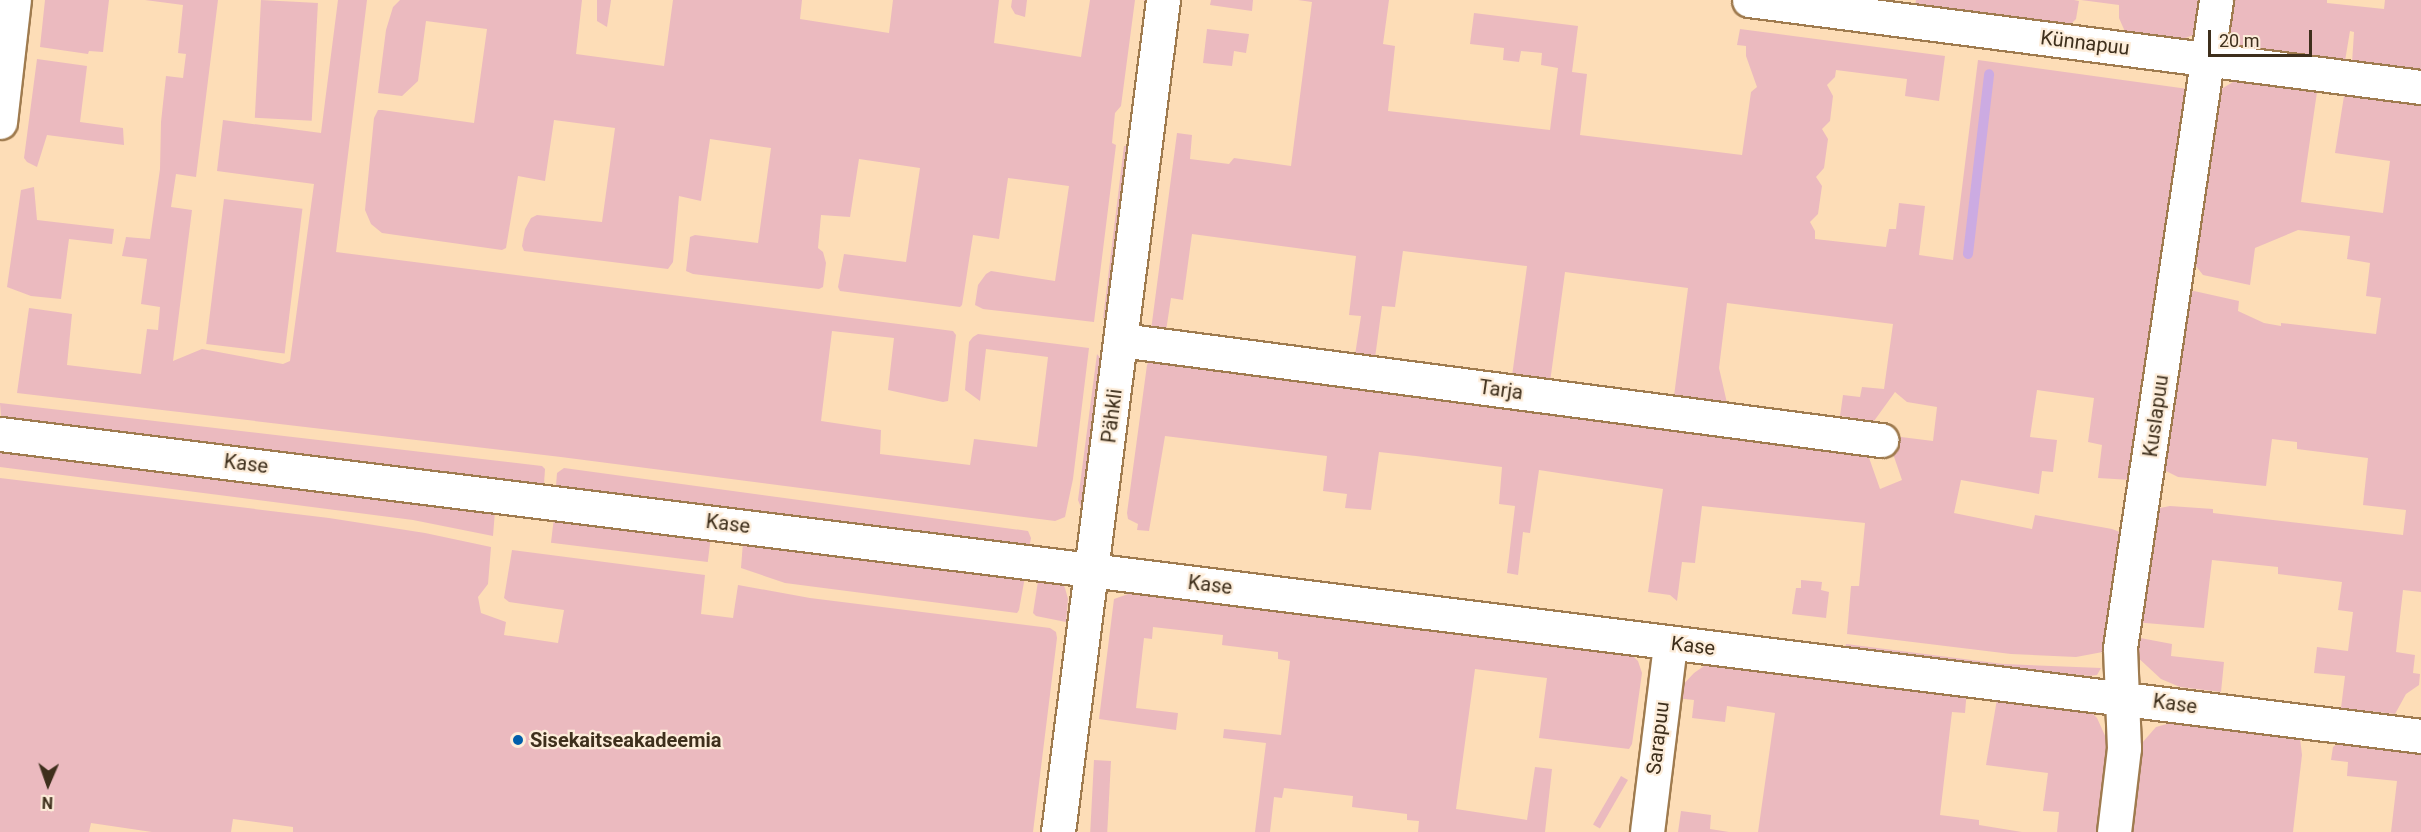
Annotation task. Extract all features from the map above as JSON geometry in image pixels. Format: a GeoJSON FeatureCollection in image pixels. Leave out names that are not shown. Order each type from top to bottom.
{"type":"FeatureCollection","features":[{"type":"Feature","properties":{"kind":"street"},"geometry":{"type":"LineString","coordinates":[[0,122],[14,0]]}},
{"type":"Feature","properties":{"kind":"street","name":"Pähkli"},"geometry":{"type":"LineString","coordinates":[[1058,832],[1163,0]]}},
{"type":"Feature","properties":{"kind":"street","name":"Künnapuu"},"geometry":{"type":"LineString","coordinates":[[1749,0],[2421,87]]}},
{"type":"Feature","properties":{"kind":"street","name":"Kuslapuu"},"geometry":{"type":"LineString","coordinates":[[2114,832],[2124,748],[2120,648],[2216,0]]}},
{"type":"Feature","properties":{"kind":"street","name":"Tarja"},"geometry":{"type":"LineString","coordinates":[[1121,340],[1881,440]]}},
{"type":"Feature","properties":{"kind":"street","name":"Kase"},"geometry":{"type":"LineString","coordinates":[[0,434],[1670,644],[2123,697],[2421,736]]}},
{"type":"Feature","properties":{"kind":"street","name":"Sarapuu"},"geometry":{"type":"LineString","coordinates":[[1647,832],[1670,644]]}},
{"type":"Feature","properties":{"kind":"shaded area"},"geometry":{"type":"Polygon","coordinates":[[[45,0],[109,0],[103,52],[89,51],[88,54],[40,47],[45,0]]]}},
{"type":"Feature","properties":{"kind":"shaded area"},"geometry":{"type":"Polygon","coordinates":[[[145,0],[218,0],[196,177],[176,174],[171,207],[192,210],[173,361],[202,349],[283,364],[290,361],[314,184],[217,171],[223,120],[321,133],[338,0],[367,0],[336,252],[953,331],[956,335],[948,401],[943,402],[888,390],[894,338],[832,331],[821,421],[881,430],[880,454],[970,465],[974,439],[1037,447],[1048,357],[986,349],[980,401],[965,390],[969,342],[978,334],[1089,348],[1073,479],[1065,517],[1055,521],[561,457],[17,393],[29,308],[72,314],[67,365],[141,374],[147,329],[158,330],[160,307],[141,304],[147,259],[122,256],[126,237],[150,239],[160,169],[161,122],[166,76],[183,78],[186,54],[178,53],[183,5],[145,0]]]}},
{"type":"Feature","properties":{"kind":"shaded area"},"geometry":{"type":"Polygon","coordinates":[[[261,0],[318,3],[312,121],[255,118],[261,0]]]}},
{"type":"Feature","properties":{"kind":"shaded area"},"geometry":{"type":"Polygon","coordinates":[[[400,0],[582,0],[576,54],[664,66],[673,0],[802,0],[800,19],[889,33],[893,0],[999,0],[994,43],[1081,57],[1090,0],[1135,0],[1121,106],[1115,113],[1112,143],[1116,145],[1094,322],[983,309],[975,305],[978,285],[991,271],[1055,281],[1069,186],[1008,178],[999,239],[973,235],[960,307],[840,291],[838,287],[844,254],[906,262],[920,168],[859,159],[850,217],[821,215],[818,248],[823,252],[826,263],[823,287],[819,289],[693,274],[686,271],[690,237],[695,235],[758,243],[771,148],[710,139],[701,201],[679,196],[673,262],[668,269],[524,251],[522,246],[525,229],[531,218],[537,215],[602,222],[615,128],[554,120],[545,181],[518,176],[506,248],[502,250],[382,233],[371,224],[365,210],[374,118],[378,110],[474,123],[487,29],[426,21],[418,81],[402,96],[378,93],[386,30],[393,7],[400,0]]]}},
{"type":"Feature","properties":{"kind":"shaded area"},"geometry":{"type":"Polygon","coordinates":[[[597,0],[611,0],[607,27],[597,21],[597,0]]]}},
{"type":"Feature","properties":{"kind":"shaded area"},"geometry":{"type":"Polygon","coordinates":[[[1012,0],[1027,0],[1025,17],[1015,14],[1011,7],[1012,0]]]}},
{"type":"Feature","properties":{"kind":"shaded area"},"geometry":{"type":"Polygon","coordinates":[[[1144,0],[1149,0],[1149,113],[1144,113],[1144,0]]]}},
{"type":"Feature","properties":{"kind":"shaded area"},"geometry":{"type":"Polygon","coordinates":[[[1211,0],[1253,0],[1252,11],[1210,5],[1211,0]]]}},
{"type":"Feature","properties":{"kind":"shaded area"},"geometry":{"type":"Polygon","coordinates":[[[1298,0],[1389,0],[1383,44],[1395,46],[1388,111],[1550,130],[1558,68],[1541,65],[1542,53],[1521,51],[1519,62],[1503,60],[1504,48],[1470,44],[1474,13],[1578,26],[1572,72],[1587,74],[1580,135],[1742,155],[1751,92],[1757,87],[1746,56],[1746,46],[1737,45],[1740,29],[1945,56],[1939,101],[1905,96],[1907,79],[1836,70],[1835,77],[1827,85],[1833,96],[1830,121],[1822,129],[1828,139],[1824,168],[1816,177],[1822,186],[1818,214],[1810,222],[1815,231],[1815,239],[1886,247],[1889,229],[1896,229],[1899,203],[1925,206],[1919,255],[1953,260],[1978,60],[2188,89],[2131,480],[2098,478],[2102,445],[2088,442],[2094,398],[2037,390],[2030,437],[2057,440],[2053,472],[2042,471],[2039,494],[1961,480],[1954,513],[2032,529],[2035,515],[2112,529],[2125,534],[2108,651],[2076,657],[2011,654],[1847,634],[1851,586],[1859,586],[1865,523],[1702,506],[1695,563],[1682,562],[1677,601],[1670,595],[1648,592],[1663,489],[1539,470],[1530,533],[1523,532],[1518,575],[1507,573],[1515,506],[1499,504],[1502,467],[1416,456],[1379,452],[1371,510],[1345,508],[1347,494],[1323,491],[1327,456],[1165,436],[1149,531],[1137,530],[1138,524],[1128,519],[1127,513],[1147,365],[1149,361],[1157,360],[1867,452],[1880,489],[1902,480],[1891,448],[1893,436],[1933,441],[1937,407],[1907,402],[1895,392],[1874,421],[1840,416],[1843,395],[1860,397],[1862,387],[1884,389],[1893,324],[1727,303],[1719,368],[1727,403],[1674,396],[1688,288],[1565,272],[1550,382],[1512,376],[1527,266],[1403,251],[1395,307],[1382,306],[1375,358],[1355,355],[1361,316],[1349,315],[1356,256],[1192,234],[1183,300],[1171,298],[1166,331],[1151,330],[1177,133],[1192,135],[1190,159],[1229,164],[1234,158],[1291,166],[1312,2],[1298,0]]]}},
{"type":"Feature","properties":{"kind":"shaded area"},"geometry":{"type":"Polygon","coordinates":[[[1916,0],[2079,1],[2076,19],[2069,26],[1915,6],[1916,0]]]}},
{"type":"Feature","properties":{"kind":"shaded area"},"geometry":{"type":"Polygon","coordinates":[[[2081,0],[2203,0],[2194,35],[2176,41],[2126,34],[2119,18],[2119,5],[2081,0]]]}},
{"type":"Feature","properties":{"kind":"shaded area"},"geometry":{"type":"Polygon","coordinates":[[[2224,0],[2327,0],[2327,3],[2384,9],[2385,0],[2421,0],[2421,72],[2352,63],[2354,32],[2350,31],[2345,61],[2242,48],[2227,35],[2224,0]]]}},
{"type":"Feature","properties":{"kind":"shaded area"},"geometry":{"type":"Polygon","coordinates":[[[1207,29],[1249,34],[1246,53],[1234,51],[1232,66],[1203,63],[1207,29]]]}},
{"type":"Feature","properties":{"kind":"shaded area"},"geometry":{"type":"Polygon","coordinates":[[[37,59],[87,66],[80,122],[123,128],[124,145],[47,135],[37,167],[27,162],[24,158],[37,59]]]}},
{"type":"Feature","properties":{"kind":"shaded area"},"geometry":{"type":"Polygon","coordinates":[[[2238,79],[2315,89],[2317,92],[2301,202],[2383,213],[2390,161],[2335,153],[2344,96],[2347,93],[2421,103],[2421,592],[2403,590],[2396,652],[2415,655],[2413,673],[2420,674],[2419,685],[2406,694],[2395,714],[2341,708],[2345,676],[2314,673],[2317,647],[2348,651],[2353,612],[2338,610],[2342,582],[2278,574],[2278,567],[2212,560],[2204,628],[2134,622],[2155,509],[2170,506],[2213,509],[2213,513],[2403,535],[2406,510],[2363,505],[2368,458],[2297,449],[2297,442],[2272,439],[2266,486],[2178,477],[2162,469],[2187,293],[2194,291],[2239,301],[2238,311],[2264,323],[2376,334],[2381,298],[2366,296],[2370,263],[2347,259],[2350,236],[2298,230],[2255,248],[2250,285],[2203,275],[2192,261],[2216,98],[2223,88],[2238,79]]]}},
{"type":"Feature","properties":{"kind":"shaded area"},"geometry":{"type":"Polygon","coordinates":[[[1124,146],[1129,146],[1107,315],[1103,319],[1124,146]]]}},
{"type":"Feature","properties":{"kind":"shaded area"},"geometry":{"type":"Polygon","coordinates":[[[34,187],[37,220],[114,229],[112,244],[69,239],[61,299],[31,296],[7,287],[21,190],[34,187]]]}},
{"type":"Feature","properties":{"kind":"shaded area"},"geometry":{"type":"Polygon","coordinates":[[[224,199],[302,209],[285,354],[206,344],[224,199]]]}},
{"type":"Feature","properties":{"kind":"shaded area"},"geometry":{"type":"Polygon","coordinates":[[[1097,354],[1101,359],[1101,370],[1082,510],[1078,500],[1097,354]]]}},
{"type":"Feature","properties":{"kind":"shaded area"},"geometry":{"type":"Polygon","coordinates":[[[0,403],[542,466],[545,469],[544,484],[1,417],[0,403]]]}},
{"type":"Feature","properties":{"kind":"shaded area"},"geometry":{"type":"Polygon","coordinates":[[[0,449],[495,511],[493,536],[413,520],[0,467],[0,449]]]}},
{"type":"Feature","properties":{"kind":"shaded area"},"geometry":{"type":"Polygon","coordinates":[[[564,468],[1028,531],[1031,538],[1029,549],[556,486],[557,473],[564,468]]]}},
{"type":"Feature","properties":{"kind":"shaded area","name":"Sisekaitseakadeemia"},"geometry":{"type":"Polygon","coordinates":[[[0,478],[329,518],[425,533],[491,547],[488,584],[478,597],[481,613],[506,622],[504,635],[558,643],[564,610],[509,602],[504,598],[512,550],[705,575],[701,614],[733,618],[738,585],[810,598],[1050,628],[1056,632],[1057,638],[1033,832],[293,832],[293,827],[233,819],[231,832],[152,832],[91,823],[89,832],[0,832],[0,478]]]}},
{"type":"Feature","properties":{"kind":"shaded area"},"geometry":{"type":"Polygon","coordinates":[[[554,518],[711,537],[708,562],[551,543],[554,518]]]}},
{"type":"Feature","properties":{"kind":"shaded area"},"geometry":{"type":"Polygon","coordinates":[[[743,542],[1026,571],[1017,613],[785,583],[741,568],[743,542]]]}},
{"type":"Feature","properties":{"kind":"shaded area"},"geometry":{"type":"Polygon","coordinates":[[[1039,575],[1061,581],[1068,599],[1066,622],[1036,616],[1033,613],[1039,575]]]}},
{"type":"Feature","properties":{"kind":"shaded area"},"geometry":{"type":"Polygon","coordinates":[[[1801,580],[1822,582],[1821,590],[1829,592],[1826,618],[1792,614],[1796,588],[1801,588],[1801,580]]]}},
{"type":"Feature","properties":{"kind":"shaded area"},"geometry":{"type":"Polygon","coordinates":[[[1131,593],[1632,655],[1638,661],[1642,673],[1632,744],[1629,749],[1539,738],[1547,678],[1475,669],[1456,809],[1527,820],[1535,767],[1552,769],[1545,832],[1418,832],[1419,821],[1407,820],[1407,814],[1352,807],[1353,796],[1284,788],[1282,798],[1274,797],[1270,832],[1255,832],[1266,743],[1223,738],[1224,729],[1281,735],[1290,661],[1278,659],[1278,652],[1222,645],[1223,635],[1153,627],[1152,639],[1144,638],[1136,708],[1178,713],[1176,730],[1099,719],[1114,599],[1131,593]]]}},
{"type":"Feature","properties":{"kind":"shaded area"},"geometry":{"type":"Polygon","coordinates":[[[2135,637],[2172,644],[2171,656],[2224,662],[2221,692],[2180,687],[2161,679],[2134,654],[2135,637]]]}},
{"type":"Feature","properties":{"kind":"shaded area"},"geometry":{"type":"Polygon","coordinates":[[[1846,644],[2003,664],[2101,668],[2097,675],[2089,676],[1845,649],[1846,644]]]}},
{"type":"Feature","properties":{"kind":"shaded area"},"geometry":{"type":"Polygon","coordinates":[[[1715,664],[1967,689],[1965,713],[1952,712],[1940,815],[1979,820],[1979,825],[2022,832],[1758,832],[1775,713],[1727,706],[1725,722],[1692,718],[1694,700],[1675,698],[1677,691],[1694,673],[1704,666],[1715,664]]]}},
{"type":"Feature","properties":{"kind":"shaded area"},"geometry":{"type":"Polygon","coordinates":[[[1998,693],[2089,710],[2097,718],[2107,740],[2108,749],[2097,832],[2057,832],[2059,812],[2043,811],[2048,773],[1986,765],[1998,693]]]}},
{"type":"Feature","properties":{"kind":"shaded area"},"geometry":{"type":"Polygon","coordinates":[[[2174,722],[2300,738],[2302,755],[2293,832],[2128,832],[2138,753],[2142,743],[2156,727],[2174,722]]]}},
{"type":"Feature","properties":{"kind":"shaded area"},"geometry":{"type":"Polygon","coordinates":[[[2339,743],[2421,753],[2421,832],[2391,832],[2397,781],[2347,776],[2348,762],[2331,760],[2333,747],[2339,743]]]}},
{"type":"Feature","properties":{"kind":"shaded area"},"geometry":{"type":"Polygon","coordinates":[[[1094,760],[1111,761],[1107,832],[1090,832],[1094,760]]]}},
{"type":"Feature","properties":{"kind":"shaded area"},"geometry":{"type":"Polygon","coordinates":[[[1621,776],[1628,780],[1600,828],[1593,824],[1621,776]]]}},
{"type":"Feature","properties":{"kind":"shaded area"},"geometry":{"type":"Polygon","coordinates":[[[1681,811],[1711,815],[1710,829],[1729,832],[1678,832],[1681,811]]]}},
{"type":"Feature","properties":{"kind":"waterway"},"geometry":{"type":"LineString","coordinates":[[1968,254],[1989,74]]}},
{"type":"Feature","properties":{"kind":"place","name":"Sisekaitseakadeemia"},"geometry":{"type":"Point","coordinates":[518,740]}}]}
